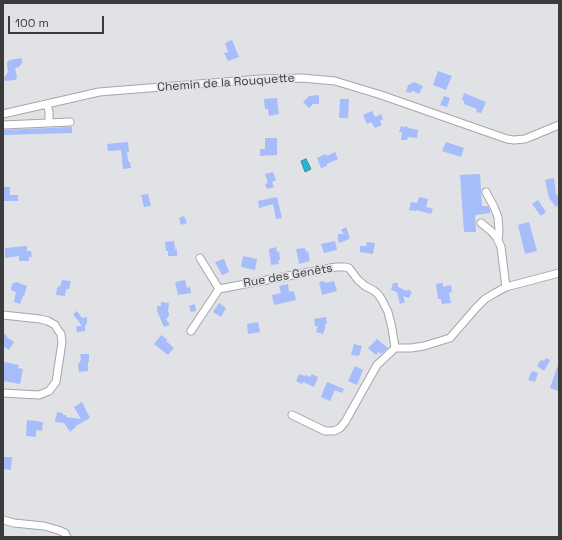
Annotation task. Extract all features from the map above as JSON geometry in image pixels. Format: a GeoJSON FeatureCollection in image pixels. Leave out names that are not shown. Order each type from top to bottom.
{"type":"FeatureCollection","features":[{"type":"Feature","properties":{"kind":"street","name":"Chemin de la Rouquette"},"geometry":{"type":"LineString","coordinates":[[3,114],[99,92],[261,79],[302,78],[335,81],[381,94],[507,139],[524,139],[559,125]]}},
{"type":"Feature","properties":{"kind":"street"},"geometry":{"type":"LineString","coordinates":[[47,104],[49,123]]}},
{"type":"Feature","properties":{"kind":"street"},"geometry":{"type":"LineString","coordinates":[[3,125],[70,122]]}},
{"type":"Feature","properties":{"kind":"street"},"geometry":{"type":"LineString","coordinates":[[486,192],[498,217],[498,241]]}},
{"type":"Feature","properties":{"kind":"street"},"geometry":{"type":"LineString","coordinates":[[481,223],[491,231],[501,247],[506,287]]}},
{"type":"Feature","properties":{"kind":"street"},"geometry":{"type":"LineString","coordinates":[[191,331],[219,288],[200,258]]}},
{"type":"Feature","properties":{"kind":"street","name":"Rue des Genêts"},"geometry":{"type":"LineString","coordinates":[[219,288],[336,266],[348,268],[358,280],[378,294],[382,300],[388,312],[398,348]]}},
{"type":"Feature","properties":{"kind":"street"},"geometry":{"type":"LineString","coordinates":[[292,416],[325,431],[334,431],[340,428],[345,422],[377,365],[398,348],[424,346],[450,338],[485,299],[506,287],[559,274]]}},
{"type":"Feature","properties":{"kind":"street"},"geometry":{"type":"LineString","coordinates":[[3,315],[48,321],[55,325],[61,334],[62,342],[56,382],[49,391],[39,395],[3,393]]}},
{"type":"Feature","properties":{"kind":"street"},"geometry":{"type":"LineString","coordinates":[[3,520],[14,523],[44,526],[65,533],[67,537]]}},
{"type":"Feature","properties":{"kind":"water"},"geometry":{"type":"Polygon","coordinates":[[[306,159],[311,169],[305,172],[301,161],[306,159]]]}},
{"type":"Feature","properties":{"kind":"building"},"geometry":{"type":"Polygon","coordinates":[[[232,40],[239,57],[228,61],[224,53],[228,52],[225,43],[232,40]]]}},
{"type":"Feature","properties":{"kind":"building"},"geometry":{"type":"Polygon","coordinates":[[[22,58],[22,63],[19,67],[15,68],[17,78],[15,80],[5,81],[4,78],[8,72],[7,63],[9,60],[22,58]]]}},
{"type":"Feature","properties":{"kind":"building"},"geometry":{"type":"Polygon","coordinates":[[[438,71],[452,76],[446,90],[433,85],[438,71]]]}},
{"type":"Feature","properties":{"kind":"building"},"geometry":{"type":"Polygon","coordinates":[[[414,82],[423,86],[419,94],[413,91],[410,93],[406,92],[408,85],[414,82]]]}},
{"type":"Feature","properties":{"kind":"building"},"geometry":{"type":"Polygon","coordinates":[[[464,93],[486,102],[481,113],[476,112],[477,109],[464,104],[464,101],[462,100],[464,93]]]}},
{"type":"Feature","properties":{"kind":"building"},"geometry":{"type":"Polygon","coordinates":[[[319,95],[319,104],[313,104],[309,108],[303,102],[309,96],[319,95]]]}},
{"type":"Feature","properties":{"kind":"building"},"geometry":{"type":"Polygon","coordinates":[[[444,96],[450,98],[447,107],[440,105],[444,96]]]}},
{"type":"Feature","properties":{"kind":"building"},"geometry":{"type":"Polygon","coordinates":[[[277,98],[279,114],[269,116],[268,109],[265,109],[264,99],[277,98]]]}},
{"type":"Feature","properties":{"kind":"building"},"geometry":{"type":"Polygon","coordinates":[[[340,99],[349,99],[348,118],[339,118],[340,99]]]}},
{"type":"Feature","properties":{"kind":"building"},"geometry":{"type":"Polygon","coordinates":[[[372,111],[375,117],[381,114],[383,119],[380,121],[382,125],[375,128],[371,122],[367,124],[363,115],[372,111]]]}},
{"type":"Feature","properties":{"kind":"building"},"geometry":{"type":"Polygon","coordinates":[[[401,126],[407,126],[408,128],[418,130],[417,138],[408,137],[407,140],[401,140],[402,132],[399,132],[401,126]]]}},
{"type":"Feature","properties":{"kind":"building"},"geometry":{"type":"Polygon","coordinates":[[[72,127],[72,133],[3,135],[3,130],[72,127]]]}},
{"type":"Feature","properties":{"kind":"building"},"geometry":{"type":"Polygon","coordinates":[[[265,138],[277,138],[277,155],[260,156],[260,149],[265,149],[265,138]]]}},
{"type":"Feature","properties":{"kind":"building"},"geometry":{"type":"Polygon","coordinates":[[[128,142],[128,161],[130,162],[131,168],[123,169],[121,150],[108,151],[107,144],[128,142]]]}},
{"type":"Feature","properties":{"kind":"building"},"geometry":{"type":"Polygon","coordinates":[[[446,142],[464,148],[461,157],[442,151],[446,142]]]}},
{"type":"Feature","properties":{"kind":"building"},"geometry":{"type":"Polygon","coordinates":[[[335,152],[338,159],[321,168],[317,158],[326,154],[327,156],[335,152]]]}},
{"type":"Feature","properties":{"kind":"building"},"geometry":{"type":"Polygon","coordinates":[[[273,172],[276,180],[272,182],[274,187],[267,189],[265,184],[268,183],[265,174],[273,172]]]}},
{"type":"Feature","properties":{"kind":"building"},"geometry":{"type":"Polygon","coordinates":[[[480,174],[482,206],[488,206],[490,213],[475,215],[476,232],[464,232],[460,175],[480,174]]]}},
{"type":"Feature","properties":{"kind":"building"},"geometry":{"type":"Polygon","coordinates":[[[554,178],[556,194],[559,198],[559,204],[556,207],[549,198],[545,180],[554,178]]]}},
{"type":"Feature","properties":{"kind":"building"},"geometry":{"type":"Polygon","coordinates":[[[3,187],[10,187],[10,195],[18,195],[18,201],[3,201],[3,187]]]}},
{"type":"Feature","properties":{"kind":"building"},"geometry":{"type":"Polygon","coordinates":[[[148,194],[151,206],[144,207],[141,195],[148,194]]]}},
{"type":"Feature","properties":{"kind":"building"},"geometry":{"type":"Polygon","coordinates":[[[277,197],[282,218],[276,219],[273,204],[259,208],[258,201],[277,197]]]}},
{"type":"Feature","properties":{"kind":"building"},"geometry":{"type":"Polygon","coordinates":[[[419,197],[428,199],[426,207],[433,209],[431,214],[416,210],[409,210],[411,202],[417,203],[419,197]]]}},
{"type":"Feature","properties":{"kind":"building"},"geometry":{"type":"Polygon","coordinates":[[[538,200],[546,212],[541,216],[532,204],[538,200]]]}},
{"type":"Feature","properties":{"kind":"building"},"geometry":{"type":"Polygon","coordinates":[[[184,216],[187,223],[181,225],[179,218],[184,216]]]}},
{"type":"Feature","properties":{"kind":"building"},"geometry":{"type":"Polygon","coordinates":[[[529,222],[537,251],[525,254],[518,225],[529,222]]]}},
{"type":"Feature","properties":{"kind":"building"},"geometry":{"type":"Polygon","coordinates":[[[346,227],[350,238],[339,243],[338,234],[344,234],[341,230],[346,227]]]}},
{"type":"Feature","properties":{"kind":"building"},"geometry":{"type":"Polygon","coordinates":[[[174,241],[175,249],[177,249],[177,256],[168,256],[165,242],[174,241]]]}},
{"type":"Feature","properties":{"kind":"building"},"geometry":{"type":"Polygon","coordinates":[[[335,241],[337,250],[324,253],[321,244],[335,241]]]}},
{"type":"Feature","properties":{"kind":"building"},"geometry":{"type":"Polygon","coordinates":[[[367,242],[375,243],[373,254],[360,252],[360,246],[366,246],[367,242]]]}},
{"type":"Feature","properties":{"kind":"building"},"geometry":{"type":"Polygon","coordinates":[[[27,246],[27,251],[31,251],[32,257],[29,257],[29,261],[19,261],[19,256],[5,258],[5,248],[27,246]]]}},
{"type":"Feature","properties":{"kind":"building"},"geometry":{"type":"Polygon","coordinates":[[[276,247],[277,252],[279,251],[279,264],[271,265],[269,249],[276,247]]]}},
{"type":"Feature","properties":{"kind":"building"},"geometry":{"type":"Polygon","coordinates":[[[305,248],[306,252],[308,251],[310,261],[299,264],[296,249],[305,248]]]}},
{"type":"Feature","properties":{"kind":"building"},"geometry":{"type":"Polygon","coordinates":[[[243,256],[257,259],[255,270],[241,267],[243,256]]]}},
{"type":"Feature","properties":{"kind":"building"},"geometry":{"type":"Polygon","coordinates":[[[224,259],[229,272],[222,275],[215,262],[224,259]]]}},
{"type":"Feature","properties":{"kind":"building"},"geometry":{"type":"Polygon","coordinates":[[[62,280],[71,281],[69,289],[66,289],[65,296],[56,295],[57,288],[61,285],[62,280]]]}},
{"type":"Feature","properties":{"kind":"building"},"geometry":{"type":"Polygon","coordinates":[[[185,280],[187,288],[190,287],[191,293],[178,295],[175,282],[185,280]]]}},
{"type":"Feature","properties":{"kind":"building"},"geometry":{"type":"Polygon","coordinates":[[[324,281],[325,283],[334,281],[337,291],[322,295],[319,282],[324,281]]]}},
{"type":"Feature","properties":{"kind":"building"},"geometry":{"type":"Polygon","coordinates":[[[16,282],[27,286],[20,304],[14,302],[16,292],[11,290],[12,284],[16,282]]]}},
{"type":"Feature","properties":{"kind":"building"},"geometry":{"type":"Polygon","coordinates":[[[393,283],[398,283],[398,287],[407,291],[408,289],[412,292],[409,298],[403,296],[405,302],[400,304],[397,292],[391,290],[393,283]]]}},
{"type":"Feature","properties":{"kind":"building"},"geometry":{"type":"Polygon","coordinates":[[[443,283],[443,287],[451,285],[452,292],[449,293],[451,303],[442,304],[441,299],[438,299],[436,284],[443,283]]]}},
{"type":"Feature","properties":{"kind":"building"},"geometry":{"type":"Polygon","coordinates":[[[288,284],[289,292],[294,292],[296,300],[274,305],[272,295],[281,293],[279,286],[288,284]]]}},
{"type":"Feature","properties":{"kind":"building"},"geometry":{"type":"Polygon","coordinates":[[[161,302],[169,303],[169,316],[166,319],[170,325],[164,327],[157,311],[157,306],[161,306],[161,302]]]}},
{"type":"Feature","properties":{"kind":"building"},"geometry":{"type":"Polygon","coordinates":[[[219,303],[226,308],[221,317],[213,312],[219,303]]]}},
{"type":"Feature","properties":{"kind":"building"},"geometry":{"type":"Polygon","coordinates":[[[195,304],[196,311],[191,312],[189,306],[195,304]]]}},
{"type":"Feature","properties":{"kind":"building"},"geometry":{"type":"Polygon","coordinates":[[[77,311],[82,318],[87,317],[85,331],[77,332],[76,326],[82,326],[73,314],[77,311]]]}},
{"type":"Feature","properties":{"kind":"building"},"geometry":{"type":"Polygon","coordinates":[[[326,317],[327,324],[325,324],[323,334],[316,332],[318,326],[315,326],[314,319],[326,317]]]}},
{"type":"Feature","properties":{"kind":"building"},"geometry":{"type":"Polygon","coordinates":[[[258,322],[260,332],[248,334],[247,324],[258,322]]]}},
{"type":"Feature","properties":{"kind":"building"},"geometry":{"type":"Polygon","coordinates":[[[3,332],[14,342],[9,350],[3,346],[3,332]]]}},
{"type":"Feature","properties":{"kind":"building"},"geometry":{"type":"Polygon","coordinates":[[[161,335],[168,340],[166,341],[174,348],[168,355],[154,344],[161,335]]]}},
{"type":"Feature","properties":{"kind":"building"},"geometry":{"type":"Polygon","coordinates":[[[377,339],[388,348],[381,354],[378,352],[376,355],[368,348],[377,339]]]}},
{"type":"Feature","properties":{"kind":"building"},"geometry":{"type":"Polygon","coordinates":[[[354,344],[362,346],[359,356],[351,355],[354,344]]]}},
{"type":"Feature","properties":{"kind":"building"},"geometry":{"type":"Polygon","coordinates":[[[80,354],[89,354],[88,371],[79,372],[78,365],[81,360],[80,354]]]}},
{"type":"Feature","properties":{"kind":"building"},"geometry":{"type":"Polygon","coordinates":[[[546,358],[550,360],[544,371],[537,366],[541,360],[544,361],[546,358]]]}},
{"type":"Feature","properties":{"kind":"building"},"geometry":{"type":"Polygon","coordinates":[[[4,362],[19,365],[18,368],[23,369],[20,384],[3,381],[4,362]]]}},
{"type":"Feature","properties":{"kind":"building"},"geometry":{"type":"Polygon","coordinates":[[[559,365],[559,391],[550,388],[559,365]]]}},
{"type":"Feature","properties":{"kind":"building"},"geometry":{"type":"Polygon","coordinates":[[[355,366],[363,370],[357,385],[348,381],[355,366]]]}},
{"type":"Feature","properties":{"kind":"building"},"geometry":{"type":"Polygon","coordinates":[[[532,371],[538,373],[535,382],[528,380],[532,371]]]}},
{"type":"Feature","properties":{"kind":"building"},"geometry":{"type":"Polygon","coordinates":[[[299,374],[310,377],[312,374],[318,377],[314,387],[303,382],[302,384],[296,381],[299,374]]]}},
{"type":"Feature","properties":{"kind":"building"},"geometry":{"type":"Polygon","coordinates":[[[327,382],[344,389],[342,393],[335,390],[330,401],[321,397],[327,382]]]}},
{"type":"Feature","properties":{"kind":"building"},"geometry":{"type":"Polygon","coordinates":[[[82,402],[90,418],[76,426],[70,432],[64,423],[55,422],[57,412],[63,413],[66,417],[81,419],[74,407],[82,402]]]}},
{"type":"Feature","properties":{"kind":"building"},"geometry":{"type":"Polygon","coordinates":[[[27,420],[43,422],[42,431],[36,430],[36,437],[26,436],[27,420]]]}},
{"type":"Feature","properties":{"kind":"building"},"geometry":{"type":"Polygon","coordinates":[[[3,457],[12,457],[11,470],[3,469],[3,457]]]}}]}
